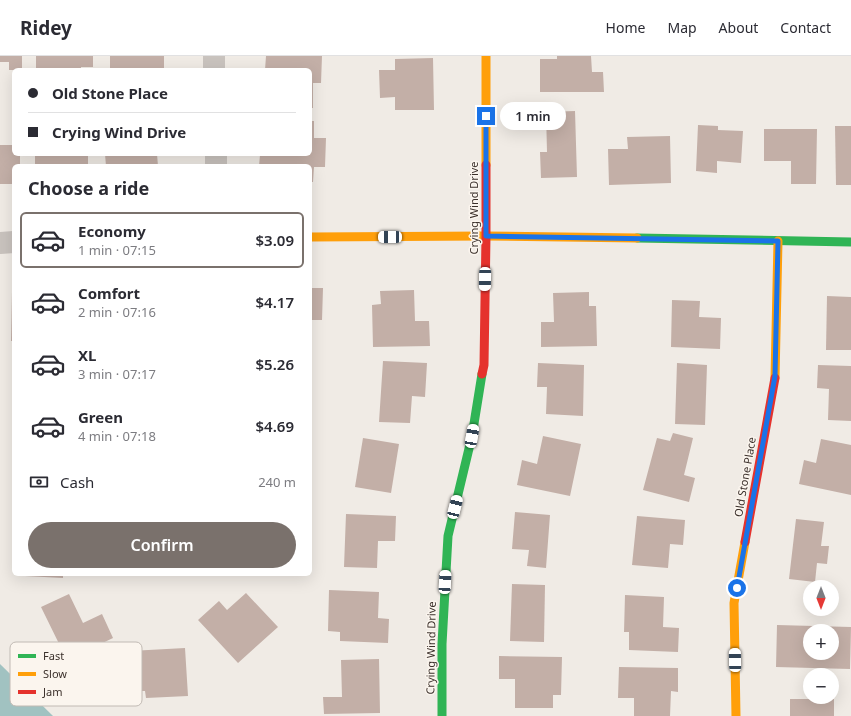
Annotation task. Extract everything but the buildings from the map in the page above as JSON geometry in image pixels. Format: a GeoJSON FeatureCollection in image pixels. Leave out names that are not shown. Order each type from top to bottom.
{"type":"FeatureCollection","features":[{"type":"Feature","properties":{"kind":"street"},"geometry":{"type":"LineString","coordinates":[[214,56],[214,68]]}},
{"type":"Feature","properties":{"kind":"street","name":"Crying Wind Drive"},"geometry":{"type":"LineString","coordinates":[[442,716],[442,644],[448,536],[472,436],[484,365],[486,56]]}},
{"type":"Feature","properties":{"kind":"street"},"geometry":{"type":"LineString","coordinates":[[312,237],[486,236],[851,242]]}},
{"type":"Feature","properties":{"kind":"street","name":"Old Stone Place"},"geometry":{"type":"LineString","coordinates":[[736,716],[734,603],[775,376],[778,241]]}},
{"type":"Feature","properties":{"kind":"street"},"geometry":{"type":"LineString","coordinates":[[0,243],[12,242]]}},
{"type":"Feature","properties":{"kind":"water"},"geometry":{"type":"Polygon","coordinates":[[[0,664],[10,674],[10,706],[43,706],[53,716],[0,716],[0,664]]]}},
{"type":"Feature","properties":{"kind":"traffic: fast"},"geometry":{"type":"LineString","coordinates":[[637,238],[851,242]]}},
{"type":"Feature","properties":{"kind":"traffic: fast"},"geometry":{"type":"LineString","coordinates":[[442,716],[442,644],[448,536],[472,436],[482,374]]}},
{"type":"Feature","properties":{"kind":"traffic: slow"},"geometry":{"type":"LineString","coordinates":[[486,56],[486,165]]}},
{"type":"Feature","properties":{"kind":"traffic: slow"},"geometry":{"type":"LineString","coordinates":[[312,237],[486,236],[637,238]]}},
{"type":"Feature","properties":{"kind":"traffic: slow"},"geometry":{"type":"LineString","coordinates":[[775,378],[778,241]]}},
{"type":"Feature","properties":{"kind":"traffic: slow"},"geometry":{"type":"LineString","coordinates":[[736,716],[734,603],[745,542]]}},
{"type":"Feature","properties":{"kind":"traffic: jam"},"geometry":{"type":"LineString","coordinates":[[482,374],[484,365],[486,165]]}},
{"type":"Feature","properties":{"kind":"traffic: jam"},"geometry":{"type":"LineString","coordinates":[[745,542],[775,378]]}},
{"type":"Feature","properties":{"kind":"route"},"geometry":{"type":"LineString","coordinates":[[486,116],[486,236],[778,241],[775,376],[737,588]]}}]}
